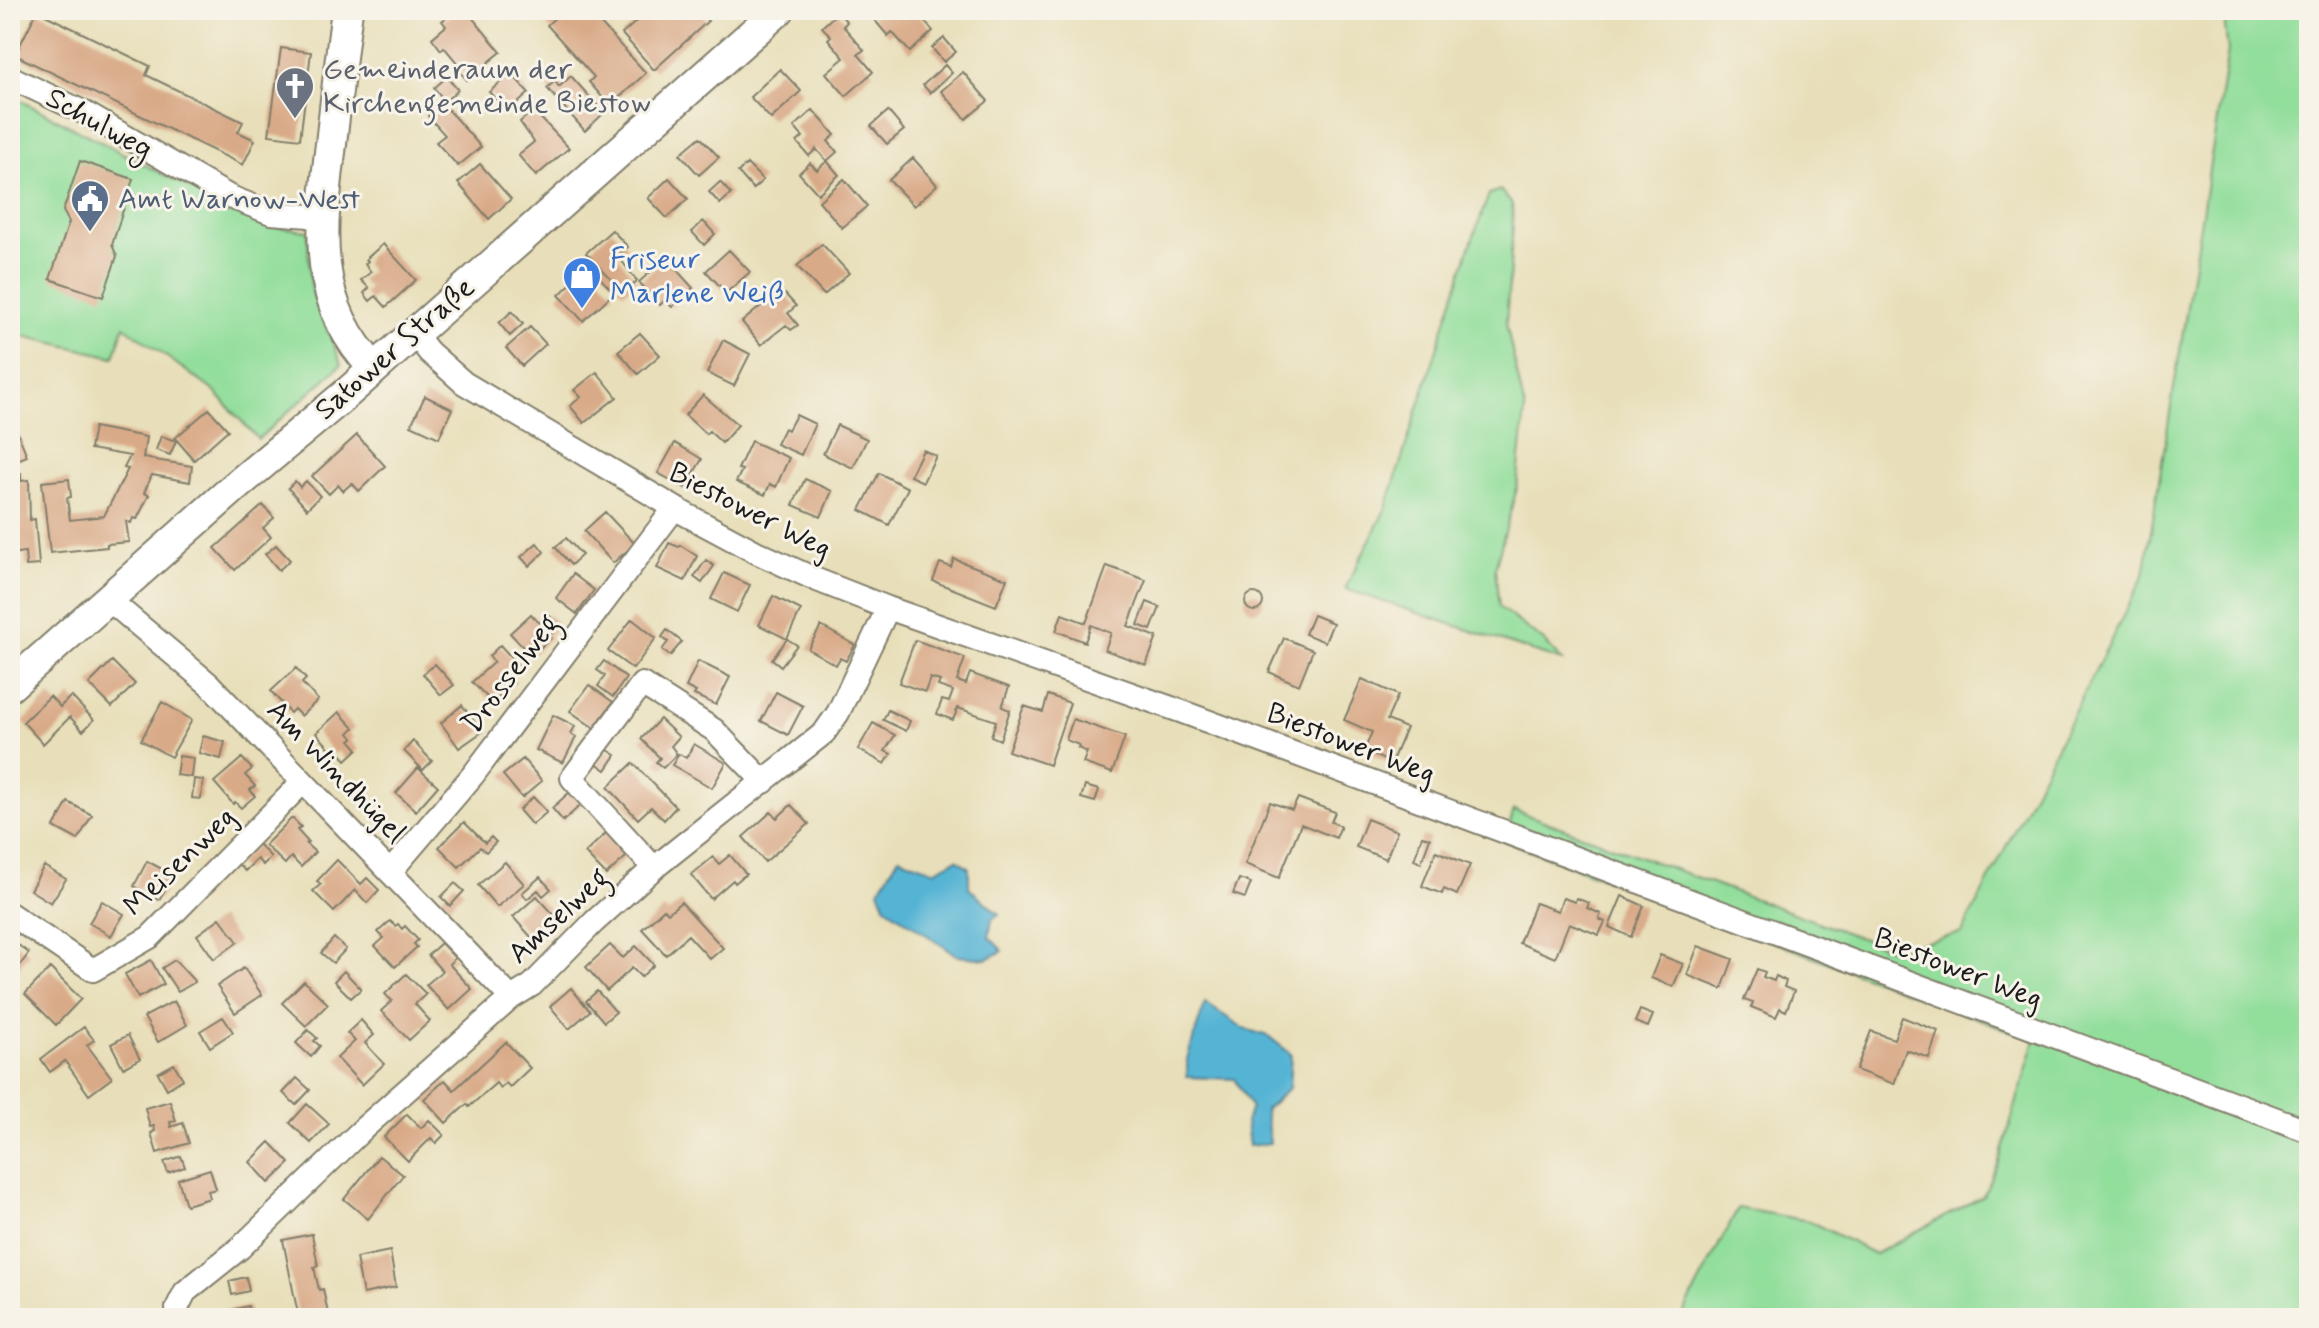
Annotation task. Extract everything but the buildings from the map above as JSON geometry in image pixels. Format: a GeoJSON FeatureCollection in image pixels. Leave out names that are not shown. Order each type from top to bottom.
{"type":"FeatureCollection","features":[{"type":"Feature","properties":{"kind":"main road"},"geometry":{"type":"LineString","coordinates":[[347,10],[322,217],[323,260],[335,309],[350,339],[374,368]]}},
{"type":"Feature","properties":{"kind":"main road","name":"Satower Straße"},"geometry":{"type":"LineString","coordinates":[[12,681],[374,368],[779,10]]}},
{"type":"Feature","properties":{"kind":"street","name":"Schulweg"},"geometry":{"type":"LineString","coordinates":[[10,77],[85,113],[230,197],[271,213],[322,217]]}},
{"type":"Feature","properties":{"kind":"street","name":"Biestower Weg"},"geometry":{"type":"LineString","coordinates":[[414,333],[429,352],[464,383],[674,509],[817,580],[1180,711],[2309,1131]]}},
{"type":"Feature","properties":{"kind":"street","name":"Drosselweg"},"geometry":{"type":"LineString","coordinates":[[391,871],[473,775],[674,509]]}},
{"type":"Feature","properties":{"kind":"street","name":"Am Windhügel"},"geometry":{"type":"LineString","coordinates":[[108,599],[210,685],[511,998]]}},
{"type":"Feature","properties":{"kind":"street","name":"Amselweg"},"geometry":{"type":"LineString","coordinates":[[179,1318],[177,1308],[185,1292],[240,1248],[364,1128],[511,998],[532,985],[594,922],[654,868],[824,733],[838,713],[888,608]]}},
{"type":"Feature","properties":{"kind":"street"},"geometry":{"type":"LineString","coordinates":[[654,868],[572,778],[642,684],[714,730],[764,782]]}},
{"type":"Feature","properties":{"kind":"street","name":"Meisenweg"},"geometry":{"type":"LineString","coordinates":[[10,914],[93,970],[150,937],[303,782]]}},
{"type":"Feature","properties":{"kind":"green space"},"geometry":{"type":"Polygon","coordinates":[[[2223,10],[2309,10],[2309,1318],[1681,1318],[1738,1208],[1809,1221],[1875,1254],[1983,1196],[1998,1165],[2035,1040],[1504,841],[1514,810],[1893,950],[1962,933],[2144,575],[2228,51],[2223,10]]]}},
{"type":"Feature","properties":{"kind":"green space"},"geometry":{"type":"Polygon","coordinates":[[[10,95],[261,225],[308,231],[313,294],[341,365],[258,439],[214,391],[124,326],[114,357],[10,333],[10,95]]]}},
{"type":"Feature","properties":{"kind":"green space"},"geometry":{"type":"Polygon","coordinates":[[[1500,190],[1512,204],[1506,324],[1525,410],[1517,488],[1495,568],[1499,607],[1545,642],[1562,661],[1345,589],[1386,508],[1468,252],[1489,194],[1500,190]]]}},
{"type":"Feature","properties":{"kind":"water"},"geometry":{"type":"Polygon","coordinates":[[[899,857],[934,871],[957,859],[969,868],[969,888],[999,914],[992,919],[989,937],[1003,951],[987,959],[958,956],[886,907],[879,890],[899,857]]]}},
{"type":"Feature","properties":{"kind":"water"},"geometry":{"type":"Polygon","coordinates":[[[1205,1003],[1245,1029],[1268,1036],[1291,1054],[1289,1088],[1265,1110],[1270,1143],[1249,1146],[1246,1122],[1251,1107],[1234,1079],[1187,1077],[1187,1059],[1205,1003]]]}},
{"type":"Feature","properties":{"kind":"place","name":"Gemeinderaum der Kirchengemeinde Biestow"},"geometry":{"type":"Point","coordinates":[295,120]}},
{"type":"Feature","properties":{"kind":"place","name":"Amt Warnow-West"},"geometry":{"type":"Point","coordinates":[90,233]}},
{"type":"Feature","properties":{"kind":"place","name":"Friseur Marlene Weiß"},"geometry":{"type":"Point","coordinates":[582,310]}}]}
